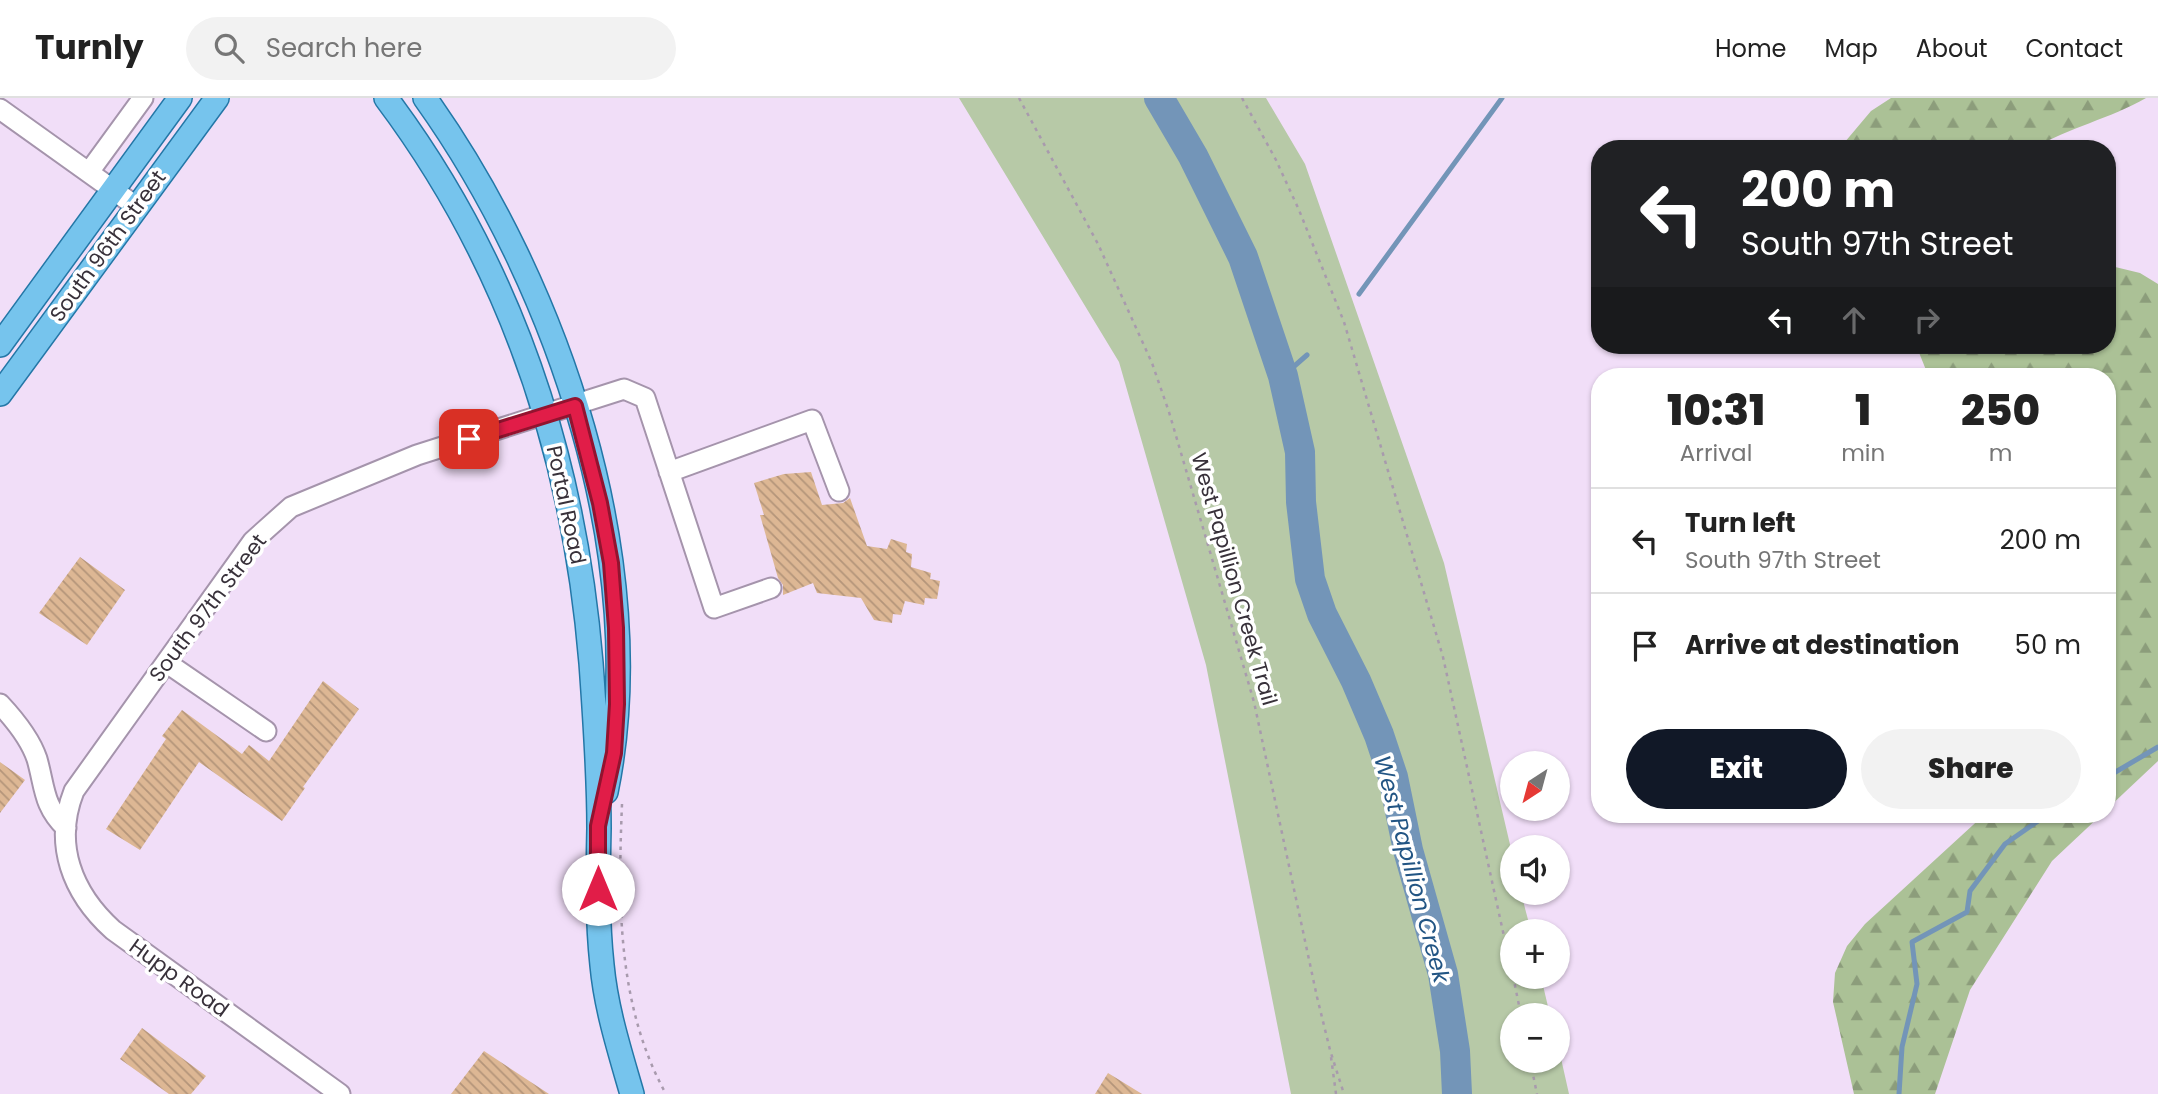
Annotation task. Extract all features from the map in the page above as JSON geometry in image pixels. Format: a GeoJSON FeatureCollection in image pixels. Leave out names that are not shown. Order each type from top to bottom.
{"type":"FeatureCollection","features":[{"type":"Feature","properties":{"kind":"main road","name":"South 96th Street"},"geometry":{"type":"LineString","coordinates":[[0,345],[180,98]]}},
{"type":"Feature","properties":{"kind":"main road","name":"South 96th Street"},"geometry":{"type":"LineString","coordinates":[[0,394],[217,98]]}},
{"type":"Feature","properties":{"kind":"main road","name":"Portal Road"},"geometry":{"type":"LineString","coordinates":[[386,98],[433,166],[496,281],[524,348],[565,482],[576,538],[591,663],[602,967],[612,1021],[632,1094]]}},
{"type":"Feature","properties":{"kind":"main road","name":"Portal Road"},"geometry":{"type":"LineString","coordinates":[[425,98],[473,171],[526,272],[575,406],[600,503],[611,563],[616,628],[617,704],[614,753],[598,826]]}},
{"type":"Feature","properties":{"kind":"street"},"geometry":{"type":"LineString","coordinates":[[89,172],[143,98]]}},
{"type":"Feature","properties":{"kind":"street"},"geometry":{"type":"LineString","coordinates":[[0,109],[137,207]]}},
{"type":"Feature","properties":{"kind":"street","name":"South 97th Street"},"geometry":{"type":"LineString","coordinates":[[66,828],[66,810],[74,790],[253,541],[291,507],[417,455],[624,389],[645,398],[714,608],[771,587]]}},
{"type":"Feature","properties":{"kind":"street"},"geometry":{"type":"LineString","coordinates":[[669,472],[812,420],[839,491]]}},
{"type":"Feature","properties":{"kind":"street"},"geometry":{"type":"LineString","coordinates":[[167,663],[266,731]]}},
{"type":"Feature","properties":{"kind":"street"},"geometry":{"type":"LineString","coordinates":[[0,704],[26,735],[37,758],[48,806],[66,828]]}},
{"type":"Feature","properties":{"kind":"street","name":"Hupp Road"},"geometry":{"type":"LineString","coordinates":[[66,828],[68,864],[83,897],[96,915],[340,1094]]}},
{"type":"Feature","properties":{"kind":"path","name":"West Papillion Creek Trail"},"geometry":{"type":"LineString","coordinates":[[1019,98],[1098,244],[1153,363],[1169,412],[1254,702],[1317,998],[1344,1094]]}},
{"type":"Feature","properties":{"kind":"path"},"geometry":{"type":"LineString","coordinates":[[1242,98],[1276,160],[1299,210],[1344,322],[1443,657],[1500,920]]}},
{"type":"Feature","properties":{"kind":"path"},"geometry":{"type":"LineString","coordinates":[[1330,1050],[1336,1094]]}},
{"type":"Feature","properties":{"kind":"path"},"geometry":{"type":"LineString","coordinates":[[1533,1073],[1537,1094]]}},
{"type":"Feature","properties":{"kind":"green space"},"geometry":{"type":"Polygon","coordinates":[[[959,98],[1266,98],[1305,164],[1444,563],[1500,802],[1500,821],[1504,821],[1508,835],[1500,835],[1500,905],[1524,905],[1528,919],[1500,919],[1500,989],[1544,989],[1547,1003],[1500,1003],[1500,1073],[1564,1073],[1569,1094],[1291,1094],[1206,665],[1119,362],[959,98]]]}},
{"type":"Feature","properties":{"kind":"green space"},"geometry":{"type":"Polygon","coordinates":[[[1891,98],[2146,98],[2051,140],[1847,140],[1871,111],[1891,98]]]}},
{"type":"Feature","properties":{"kind":"green space"},"geometry":{"type":"Polygon","coordinates":[[[2116,267],[2140,273],[2158,284],[2158,761],[2116,801],[2116,368],[1925,368],[1920,354],[2116,354],[2116,267]]]}},
{"type":"Feature","properties":{"kind":"green space"},"geometry":{"type":"Polygon","coordinates":[[[1975,823],[2092,823],[2052,861],[1970,990],[1935,1094],[1854,1094],[1833,1002],[1835,973],[1847,946],[1865,924],[1975,823]]]}},
{"type":"Feature","properties":{"kind":"building"},"geometry":{"type":"Polygon","coordinates":[[[811,472],[822,505],[843,503],[850,498],[867,546],[887,549],[891,539],[907,544],[906,552],[912,554],[911,567],[931,573],[930,579],[940,581],[937,599],[925,598],[924,605],[905,601],[901,615],[893,614],[892,623],[874,620],[861,598],[817,593],[813,583],[783,595],[783,585],[778,578],[760,515],[764,515],[754,483],[784,474],[811,472]]]}},
{"type":"Feature","properties":{"kind":"building"},"geometry":{"type":"Polygon","coordinates":[[[80,557],[125,590],[87,645],[39,613],[80,557]]]}},
{"type":"Feature","properties":{"kind":"building"},"geometry":{"type":"Polygon","coordinates":[[[323,681],[359,709],[282,821],[199,762],[140,850],[106,829],[166,739],[162,736],[182,710],[242,754],[249,745],[269,761],[323,681]]]}},
{"type":"Feature","properties":{"kind":"building"},"geometry":{"type":"Polygon","coordinates":[[[0,762],[25,780],[0,813],[0,762]]]}},
{"type":"Feature","properties":{"kind":"building"},"geometry":{"type":"Polygon","coordinates":[[[142,1028],[206,1076],[191,1094],[169,1094],[120,1059],[142,1028]]]}},
{"type":"Feature","properties":{"kind":"building"},"geometry":{"type":"Polygon","coordinates":[[[484,1051],[549,1094],[451,1094],[484,1051]]]}},
{"type":"Feature","properties":{"kind":"building"},"geometry":{"type":"Polygon","coordinates":[[[1108,1073],[1142,1094],[1095,1094],[1108,1073]]]}},
{"type":"Feature","properties":{"kind":"waterway","name":"West Papillion Creek"},"geometry":{"type":"LineString","coordinates":[[1159,98],[1193,156],[1243,257],[1283,376],[1300,452],[1301,502],[1310,579],[1322,614],[1356,681],[1379,735],[1393,777],[1408,850],[1443,974],[1455,1051],[1457,1094]]}},
{"type":"Feature","properties":{"kind":"waterway"},"geometry":{"type":"LineString","coordinates":[[1359,294],[1502,98]]}},
{"type":"Feature","properties":{"kind":"waterway"},"geometry":{"type":"LineString","coordinates":[[1283,376],[1307,355]]}},
{"type":"Feature","properties":{"kind":"waterway"},"geometry":{"type":"LineString","coordinates":[[2116,772],[2158,747]]}},
{"type":"Feature","properties":{"kind":"waterway"},"geometry":{"type":"LineString","coordinates":[[1899,1094],[1902,1047],[1917,984],[1912,942],[1967,912],[1970,891],[2005,844],[2035,823]]}},
{"type":"Feature","properties":{"kind":"route"},"geometry":{"type":"LineString","coordinates":[[469,439],[575,406],[600,503],[611,563],[618,667],[614,753],[598,826],[598,889]]}}]}
